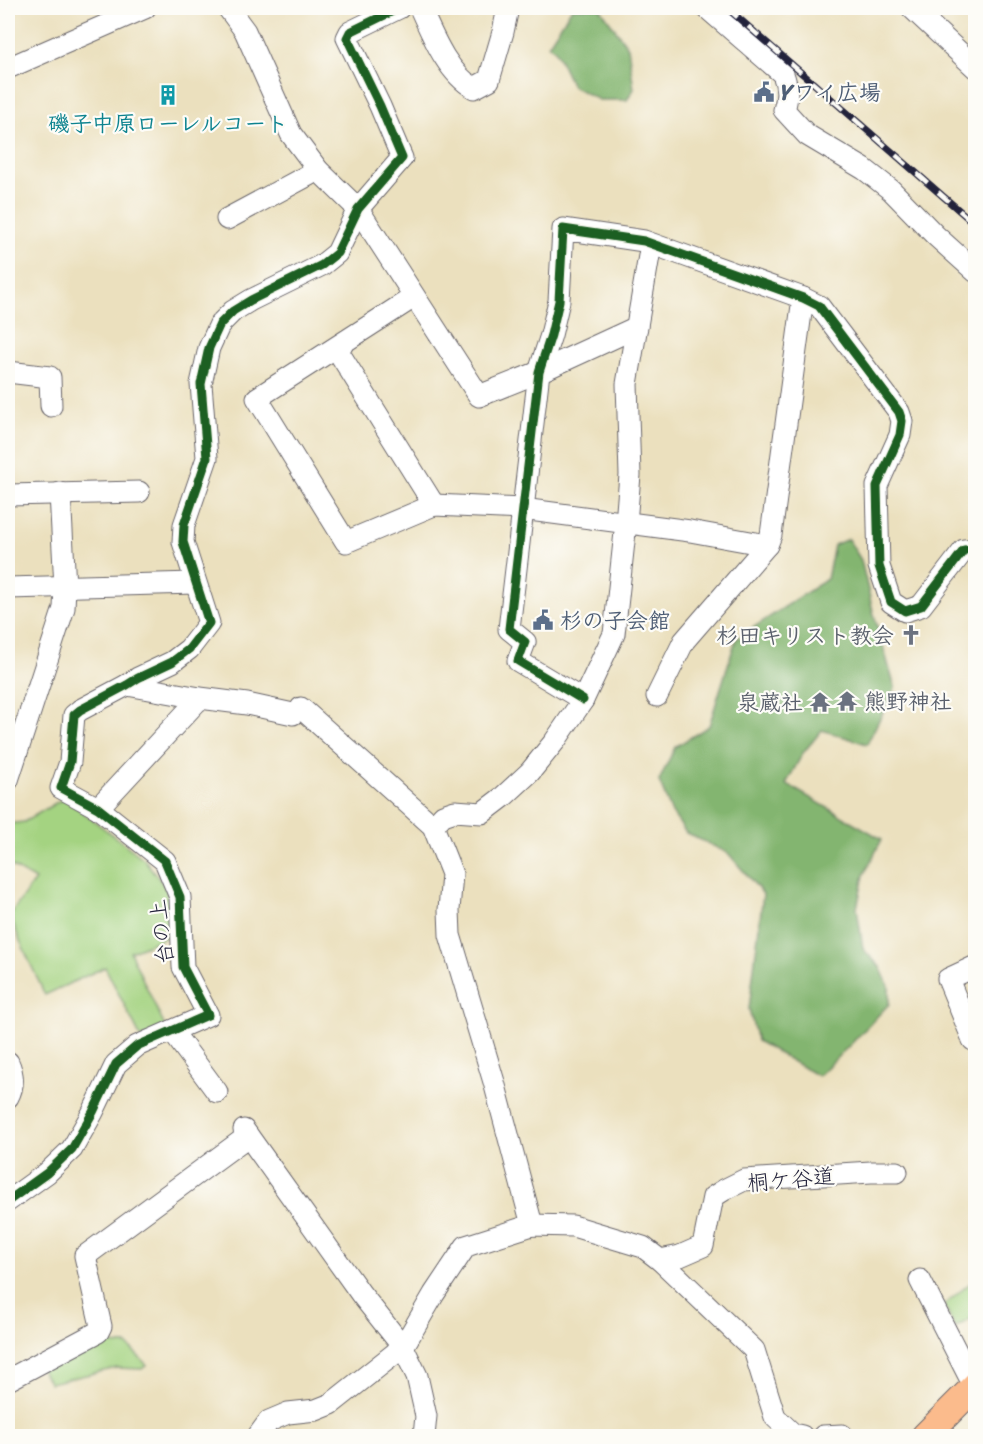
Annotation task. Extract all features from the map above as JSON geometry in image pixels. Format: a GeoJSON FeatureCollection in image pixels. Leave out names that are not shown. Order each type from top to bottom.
{"type":"FeatureCollection","features":[{"type":"Feature","properties":{"kind":"main road"},"geometry":{"type":"LineString","coordinates":[[925,1437],[975,1385]]}},
{"type":"Feature","properties":{"kind":"street"},"geometry":{"type":"LineString","coordinates":[[8,68],[145,8]]}},
{"type":"Feature","properties":{"kind":"street"},"geometry":{"type":"LineString","coordinates":[[228,8],[245,31],[291,134],[318,170],[358,208],[479,396],[539,372],[637,327]]}},
{"type":"Feature","properties":{"kind":"street"},"geometry":{"type":"LineString","coordinates":[[127,685],[172,662],[189,649],[213,620],[195,583],[183,542],[191,521],[207,458],[201,384],[209,348],[220,324],[233,311],[322,265],[338,253],[358,208],[402,158],[347,38],[350,32],[399,8]]}},
{"type":"Feature","properties":{"kind":"street"},"geometry":{"type":"LineString","coordinates":[[420,8],[447,59],[459,75],[474,88],[489,80],[508,8]]}},
{"type":"Feature","properties":{"kind":"street"},"geometry":{"type":"LineString","coordinates":[[706,8],[783,74],[787,89],[784,111],[807,135],[864,169],[891,190],[975,272]]}},
{"type":"Feature","properties":{"kind":"street"},"geometry":{"type":"LineString","coordinates":[[912,8],[975,68]]}},
{"type":"Feature","properties":{"kind":"street"},"geometry":{"type":"LineString","coordinates":[[227,219],[318,170]]}},
{"type":"Feature","properties":{"kind":"street"},"geometry":{"type":"LineString","coordinates":[[583,699],[518,661],[525,642],[509,629],[539,372],[559,301],[563,230],[644,241],[803,298],[819,306],[899,412],[902,421],[900,435],[877,486],[879,566],[891,602],[905,611],[921,606],[964,550],[975,549]]}},
{"type":"Feature","properties":{"kind":"street"},"geometry":{"type":"LineString","coordinates":[[433,826],[443,815],[455,811],[482,813],[530,772],[555,741],[583,699],[614,634],[630,475],[627,384],[651,244]]}},
{"type":"Feature","properties":{"kind":"street"},"geometry":{"type":"LineString","coordinates":[[414,297],[257,398],[346,542],[434,506],[522,509],[690,531],[767,545]]}},
{"type":"Feature","properties":{"kind":"street"},"geometry":{"type":"LineString","coordinates":[[657,696],[684,641],[767,545],[771,535],[803,298]]}},
{"type":"Feature","properties":{"kind":"street"},"geometry":{"type":"LineString","coordinates":[[336,348],[434,506]]}},
{"type":"Feature","properties":{"kind":"street"},"geometry":{"type":"LineString","coordinates":[[8,372],[50,376],[51,406]]}},
{"type":"Feature","properties":{"kind":"street"},"geometry":{"type":"LineString","coordinates":[[8,495],[138,492]]}},
{"type":"Feature","properties":{"kind":"street"},"geometry":{"type":"LineString","coordinates":[[8,780],[64,608],[60,493]]}},
{"type":"Feature","properties":{"kind":"street"},"geometry":{"type":"LineString","coordinates":[[8,588],[195,583]]}},
{"type":"Feature","properties":{"kind":"street"},"geometry":{"type":"LineString","coordinates":[[127,685],[200,698],[297,711],[433,826],[452,874],[449,910],[450,935],[494,1082],[532,1226]]}},
{"type":"Feature","properties":{"kind":"street","name":"台の上"},"geometry":{"type":"LineString","coordinates":[[127,685],[74,715],[70,762],[61,788],[98,808],[165,861],[180,897],[183,967],[208,1015],[172,1031]]}},
{"type":"Feature","properties":{"kind":"street"},"geometry":{"type":"LineString","coordinates":[[98,808],[200,698]]}},
{"type":"Feature","properties":{"kind":"street"},"geometry":{"type":"LineString","coordinates":[[973,1040],[948,979],[975,966]]}},
{"type":"Feature","properties":{"kind":"street"},"geometry":{"type":"LineString","coordinates":[[8,1202],[47,1173],[72,1149],[117,1064],[137,1046],[172,1031],[217,1092]]}},
{"type":"Feature","properties":{"kind":"street"},"geometry":{"type":"LineString","coordinates":[[8,1062],[11,1069],[12,1088],[8,1098]]}},
{"type":"Feature","properties":{"kind":"street"},"geometry":{"type":"LineString","coordinates":[[8,1380],[98,1332],[101,1326],[85,1256],[246,1133],[361,1294],[403,1347],[417,1376],[426,1416],[424,1437]]}},
{"type":"Feature","properties":{"kind":"street","name":"桐ケ谷道"},"geometry":{"type":"LineString","coordinates":[[660,1260],[680,1256],[703,1246],[714,1197],[744,1180],[806,1172],[897,1172]]}},
{"type":"Feature","properties":{"kind":"street"},"geometry":{"type":"LineString","coordinates":[[258,1437],[269,1421],[288,1413],[316,1410],[332,1404],[403,1347],[466,1246],[532,1226],[573,1226],[643,1248],[660,1260],[754,1350],[775,1417],[793,1434],[802,1437]]}},
{"type":"Feature","properties":{"kind":"street"},"geometry":{"type":"LineString","coordinates":[[920,1280],[975,1385]]}},
{"type":"Feature","properties":{"kind":"street"},"geometry":{"type":"LineString","coordinates":[[824,1437],[842,1435],[843,1437]]}},
{"type":"Feature","properties":{"kind":"green space"},"geometry":{"type":"Polygon","coordinates":[[[572,8],[600,8],[628,47],[634,89],[627,100],[599,100],[572,86],[555,50],[548,45],[572,8]]]}},
{"type":"Feature","properties":{"kind":"green space"},"geometry":{"type":"Polygon","coordinates":[[[848,539],[861,560],[895,688],[867,744],[822,730],[803,753],[786,784],[882,839],[864,875],[857,908],[863,949],[880,967],[889,987],[889,1004],[818,1076],[757,1041],[749,1009],[763,894],[728,853],[686,833],[672,813],[659,781],[675,747],[709,726],[736,639],[827,579],[834,545],[848,539]]]}},
{"type":"Feature","properties":{"kind":"green space"},"geometry":{"type":"Polygon","coordinates":[[[64,798],[144,859],[166,888],[174,934],[130,952],[166,1029],[141,1038],[105,967],[45,995],[20,941],[10,915],[35,880],[8,864],[8,824],[24,822],[64,798]]]}},
{"type":"Feature","properties":{"kind":"green space"},"geometry":{"type":"Polygon","coordinates":[[[975,1279],[975,1316],[955,1328],[944,1305],[975,1279]]]}},
{"type":"Feature","properties":{"kind":"green space"},"geometry":{"type":"Polygon","coordinates":[[[93,1337],[104,1344],[127,1345],[147,1365],[142,1369],[117,1368],[50,1383],[40,1368],[93,1337]]]}},
{"type":"Feature","properties":{"kind":"railway"},"geometry":{"type":"LineString","coordinates":[[727,8],[976,225]]}},
{"type":"Feature","properties":{"kind":"cycle path"},"geometry":{"type":"LineString","coordinates":[[8,1201],[47,1173],[72,1149],[116,1064],[137,1046],[208,1015],[183,967],[180,897],[165,861],[98,808],[61,788],[70,762],[74,715],[138,678],[172,662],[189,649],[209,623],[183,542],[184,525],[207,458],[201,384],[209,348],[220,324],[233,311],[322,265],[337,253],[358,209],[402,158],[347,38],[350,32],[399,8]]}},
{"type":"Feature","properties":{"kind":"cycle path"},"geometry":{"type":"LineString","coordinates":[[583,700],[518,661],[525,642],[509,629],[539,372],[559,301],[563,229],[644,241],[803,298],[819,306],[899,412],[902,421],[900,435],[877,486],[879,566],[891,602],[905,611],[921,606],[964,550],[976,549]]}},
{"type":"Feature","properties":{"kind":"place","name":"Yワイ広場"},"geometry":{"type":"Point","coordinates":[764,92]}},
{"type":"Feature","properties":{"kind":"place","name":"磯子中原ローレルコート"},"geometry":{"type":"Point","coordinates":[168,95]}},
{"type":"Feature","properties":{"kind":"place","name":"杉の子会館"},"geometry":{"type":"Point","coordinates":[543,620]}},
{"type":"Feature","properties":{"kind":"place","name":"杉田キリスト教会"},"geometry":{"type":"Point","coordinates":[911,635]}},
{"type":"Feature","properties":{"kind":"place","name":"熊野神社"},"geometry":{"type":"Point","coordinates":[847,701]}},
{"type":"Feature","properties":{"kind":"place","name":"泉蔵社"},"geometry":{"type":"Point","coordinates":[820,702]}}]}
